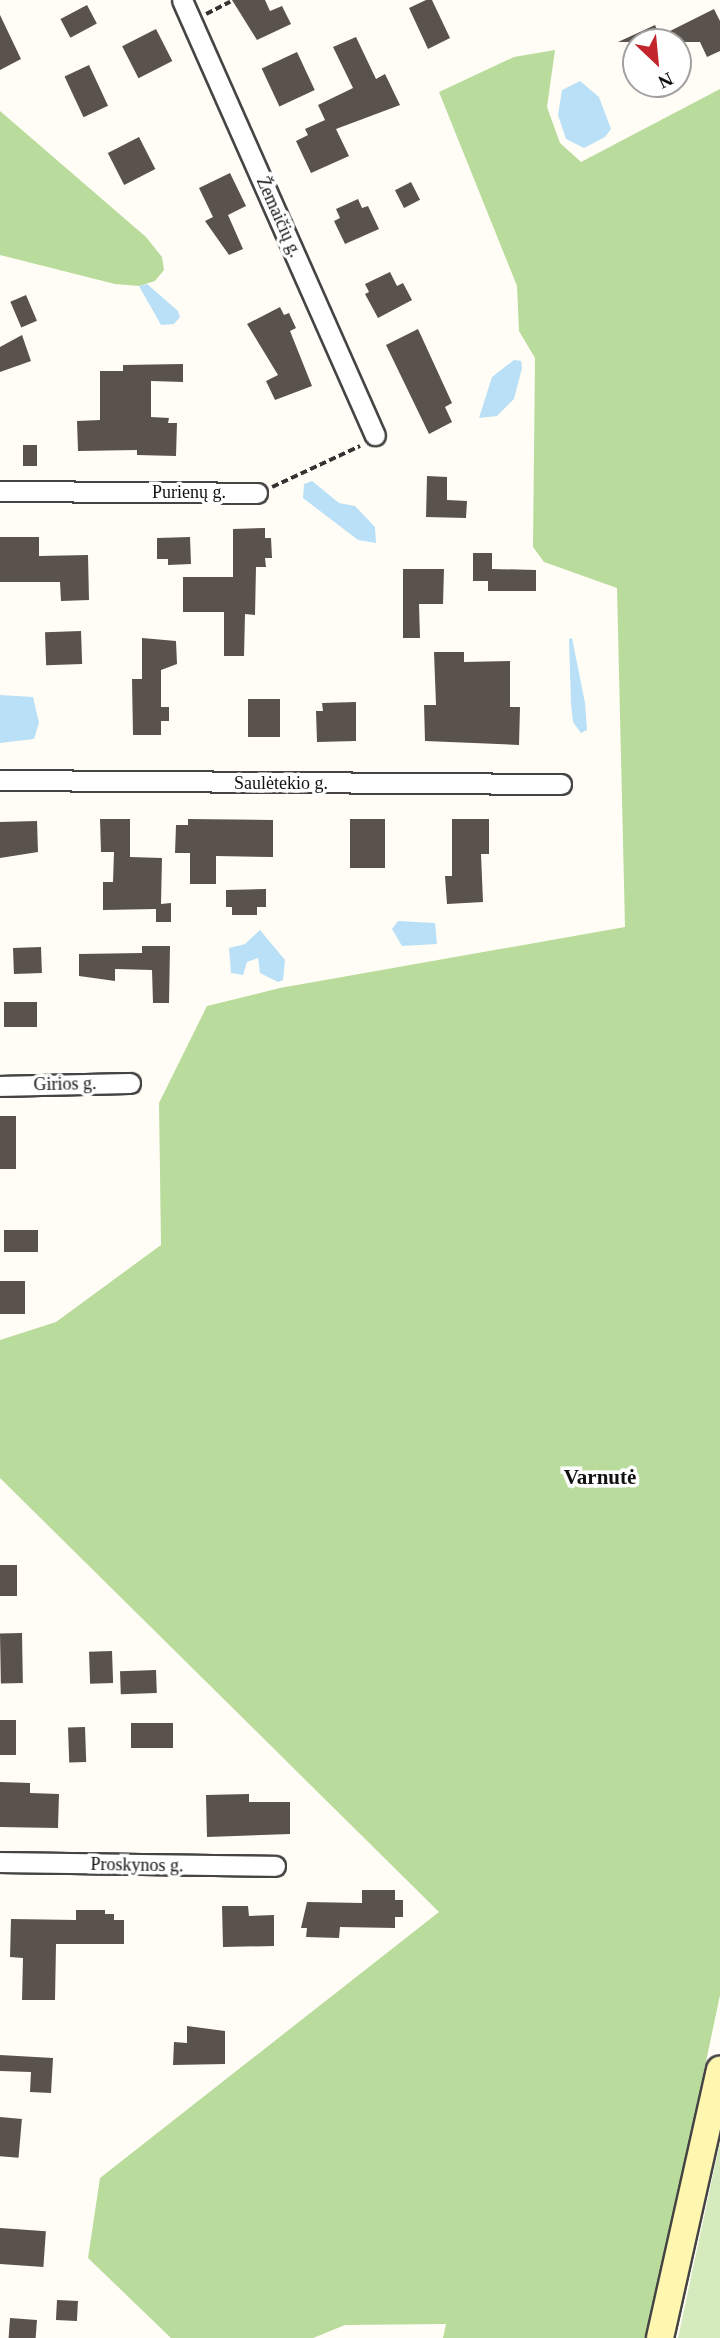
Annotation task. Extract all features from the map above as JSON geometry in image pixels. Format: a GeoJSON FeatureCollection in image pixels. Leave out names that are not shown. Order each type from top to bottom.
{"type":"FeatureCollection","features":[{"type":"Feature","properties":{"kind":"main road"},"geometry":{"type":"LineString","coordinates":[[660,2338],[720,2070]]}},
{"type":"Feature","properties":{"kind":"street","name":"Žemaičių g."},"geometry":{"type":"LineString","coordinates":[[182,0],[372,439]]}},
{"type":"Feature","properties":{"kind":"street","name":"Purienų g."},"geometry":{"type":"LineString","coordinates":[[0,491],[257,493]]}},
{"type":"Feature","properties":{"kind":"street","name":"Saulėtekio g."},"geometry":{"type":"LineString","coordinates":[[0,780],[561,784]]}},
{"type":"Feature","properties":{"kind":"street","name":"Girios g."},"geometry":{"type":"LineString","coordinates":[[0,1086],[130,1083]]}},
{"type":"Feature","properties":{"kind":"street","name":"Proskynos g."},"geometry":{"type":"LineString","coordinates":[[0,1862],[275,1866]]}},
{"type":"Feature","properties":{"kind":"path"},"geometry":{"type":"LineString","coordinates":[[191,21],[230,2]]}},
{"type":"Feature","properties":{"kind":"path"},"geometry":{"type":"LineString","coordinates":[[257,493],[372,439]]}},
{"type":"Feature","properties":{"kind":"green space"},"geometry":{"type":"Polygon","coordinates":[[[555,50],[547,107],[560,143],[581,162],[720,89],[720,1995],[648,2338],[443,2338],[446,2324],[345,2325],[313,2338],[171,2338],[88,2258],[100,2178],[439,1912],[0,1478],[0,1340],[56,1322],[161,1245],[159,1103],[207,1006],[280,988],[625,927],[617,588],[544,562],[533,547],[535,358],[519,331],[517,286],[439,92],[514,57],[555,50]]]}},
{"type":"Feature","properties":{"kind":"green space"},"geometry":{"type":"Polygon","coordinates":[[[0,111],[146,237],[162,257],[164,270],[155,281],[139,286],[115,284],[0,255],[0,111]]]}},
{"type":"Feature","properties":{"kind":"green space"},"geometry":{"type":"Polygon","coordinates":[[[720,2142],[720,2338],[678,2338],[720,2142]]]}},
{"type":"Feature","properties":{"kind":"water"},"geometry":{"type":"Polygon","coordinates":[[[580,81],[599,97],[611,129],[605,137],[584,148],[566,139],[558,115],[562,90],[580,81]]]}},
{"type":"Feature","properties":{"kind":"water"},"geometry":{"type":"Polygon","coordinates":[[[147,284],[178,311],[180,317],[174,324],[161,325],[139,286],[147,284]]]}},
{"type":"Feature","properties":{"kind":"water"},"geometry":{"type":"Polygon","coordinates":[[[514,360],[521,361],[522,368],[514,399],[497,416],[479,418],[492,377],[514,360]]]}},
{"type":"Feature","properties":{"kind":"water"},"geometry":{"type":"Polygon","coordinates":[[[312,481],[339,503],[355,506],[375,527],[376,543],[358,540],[303,498],[304,484],[312,481]]]}},
{"type":"Feature","properties":{"kind":"water"},"geometry":{"type":"Polygon","coordinates":[[[572,638],[585,703],[587,730],[581,733],[573,722],[571,704],[569,639],[572,638]]]}},
{"type":"Feature","properties":{"kind":"water"},"geometry":{"type":"Polygon","coordinates":[[[0,695],[33,697],[39,723],[34,739],[0,743],[0,695]]]}},
{"type":"Feature","properties":{"kind":"water"},"geometry":{"type":"Polygon","coordinates":[[[398,921],[435,923],[437,944],[402,946],[392,929],[398,921]]]}},
{"type":"Feature","properties":{"kind":"water"},"geometry":{"type":"Polygon","coordinates":[[[260,930],[285,960],[283,980],[278,982],[260,973],[258,958],[247,962],[243,975],[231,973],[229,948],[245,944],[260,930]]]}},
{"type":"Feature","properties":{"kind":"building"},"geometry":{"type":"Polygon","coordinates":[[[232,0],[265,0],[270,11],[282,6],[291,24],[257,40],[232,0]]]}},
{"type":"Feature","properties":{"kind":"building"},"geometry":{"type":"Polygon","coordinates":[[[432,0],[450,38],[428,49],[409,8],[432,0]]]}},
{"type":"Feature","properties":{"kind":"building"},"geometry":{"type":"Polygon","coordinates":[[[87,5],[97,24],[70,38],[61,19],[87,5]]]}},
{"type":"Feature","properties":{"kind":"building"},"geometry":{"type":"Polygon","coordinates":[[[714,9],[720,21],[720,51],[707,57],[700,42],[692,42],[692,28],[676,28],[714,9]]]}},
{"type":"Feature","properties":{"kind":"building"},"geometry":{"type":"Polygon","coordinates":[[[0,15],[21,59],[0,70],[0,15]]]}},
{"type":"Feature","properties":{"kind":"building"},"geometry":{"type":"Polygon","coordinates":[[[156,29],[172,61],[138,78],[122,46],[156,29]]]}},
{"type":"Feature","properties":{"kind":"building"},"geometry":{"type":"Polygon","coordinates":[[[356,37],[376,79],[385,74],[400,105],[336,129],[349,156],[311,173],[296,141],[308,135],[305,129],[325,120],[318,105],[353,88],[333,47],[356,37]]]}},
{"type":"Feature","properties":{"kind":"building"},"geometry":{"type":"Polygon","coordinates":[[[297,52],[315,90],[279,107],[262,68],[297,52]]]}},
{"type":"Feature","properties":{"kind":"building"},"geometry":{"type":"Polygon","coordinates":[[[89,65],[108,106],[84,117],[65,76],[89,65]]]}},
{"type":"Feature","properties":{"kind":"building"},"geometry":{"type":"Polygon","coordinates":[[[139,137],[155,169],[124,185],[108,153],[139,137]]]}},
{"type":"Feature","properties":{"kind":"building"},"geometry":{"type":"Polygon","coordinates":[[[230,173],[246,206],[228,215],[243,249],[229,255],[205,221],[213,217],[199,188],[230,173]]]}},
{"type":"Feature","properties":{"kind":"building"},"geometry":{"type":"Polygon","coordinates":[[[411,182],[420,200],[404,208],[395,190],[411,182]]]}},
{"type":"Feature","properties":{"kind":"building"},"geometry":{"type":"Polygon","coordinates":[[[358,199],[362,208],[368,206],[379,229],[345,244],[334,221],[340,218],[336,209],[358,199]]]}},
{"type":"Feature","properties":{"kind":"building"},"geometry":{"type":"Polygon","coordinates":[[[390,272],[397,286],[403,283],[412,300],[378,318],[365,294],[369,292],[365,284],[390,272]]]}},
{"type":"Feature","properties":{"kind":"building"},"geometry":{"type":"Polygon","coordinates":[[[26,295],[37,321],[21,327],[10,302],[26,295]]]}},
{"type":"Feature","properties":{"kind":"building"},"geometry":{"type":"Polygon","coordinates":[[[280,307],[284,315],[289,313],[296,328],[290,331],[312,386],[275,400],[266,381],[278,375],[247,324],[280,307]]]}},
{"type":"Feature","properties":{"kind":"building"},"geometry":{"type":"Polygon","coordinates":[[[418,329],[452,403],[445,407],[452,422],[429,434],[386,345],[418,329]]]}},
{"type":"Feature","properties":{"kind":"building"},"geometry":{"type":"Polygon","coordinates":[[[22,335],[31,361],[0,372],[0,347],[22,335]]]}},
{"type":"Feature","properties":{"kind":"building"},"geometry":{"type":"Polygon","coordinates":[[[183,364],[183,382],[151,381],[151,417],[169,418],[168,423],[177,423],[176,456],[137,455],[137,450],[78,451],[77,421],[100,420],[100,371],[123,371],[123,365],[183,364]]]}},
{"type":"Feature","properties":{"kind":"building"},"geometry":{"type":"Polygon","coordinates":[[[23,445],[37,445],[37,466],[23,466],[23,445]]]}},
{"type":"Feature","properties":{"kind":"building"},"geometry":{"type":"Polygon","coordinates":[[[427,476],[447,477],[447,500],[467,501],[466,518],[426,517],[427,476]]]}},
{"type":"Feature","properties":{"kind":"building"},"geometry":{"type":"Polygon","coordinates":[[[265,528],[265,538],[271,538],[272,558],[265,558],[266,567],[256,567],[255,615],[245,614],[244,656],[224,656],[224,612],[183,612],[183,577],[233,577],[233,529],[265,528]]]}},
{"type":"Feature","properties":{"kind":"building"},"geometry":{"type":"Polygon","coordinates":[[[0,537],[39,537],[39,556],[88,555],[89,600],[61,601],[60,582],[0,582],[0,537]]]}},
{"type":"Feature","properties":{"kind":"building"},"geometry":{"type":"Polygon","coordinates":[[[190,537],[191,564],[168,565],[168,559],[157,559],[157,538],[190,537]]]}},
{"type":"Feature","properties":{"kind":"building"},"geometry":{"type":"Polygon","coordinates":[[[473,553],[492,553],[492,569],[536,570],[536,591],[488,591],[488,581],[473,581],[473,553]]]}},
{"type":"Feature","properties":{"kind":"building"},"geometry":{"type":"Polygon","coordinates":[[[403,569],[444,569],[443,604],[419,604],[420,638],[403,638],[403,569]]]}},
{"type":"Feature","properties":{"kind":"building"},"geometry":{"type":"Polygon","coordinates":[[[81,631],[82,664],[46,665],[45,632],[81,631]]]}},
{"type":"Feature","properties":{"kind":"building"},"geometry":{"type":"Polygon","coordinates":[[[142,638],[176,641],[177,664],[161,670],[161,707],[169,707],[169,721],[161,721],[161,735],[133,735],[132,679],[142,679],[142,638]]]}},
{"type":"Feature","properties":{"kind":"building"},"geometry":{"type":"Polygon","coordinates":[[[434,652],[464,652],[464,662],[510,661],[510,707],[520,707],[519,745],[425,741],[424,705],[436,705],[434,652]]]}},
{"type":"Feature","properties":{"kind":"building"},"geometry":{"type":"Polygon","coordinates":[[[248,699],[280,699],[280,737],[248,737],[248,699]]]}},
{"type":"Feature","properties":{"kind":"building"},"geometry":{"type":"Polygon","coordinates":[[[356,702],[356,741],[317,742],[316,711],[323,711],[322,703],[356,702]]]}},
{"type":"Feature","properties":{"kind":"building"},"geometry":{"type":"Polygon","coordinates":[[[100,819],[130,819],[130,857],[162,858],[161,904],[171,903],[171,922],[156,922],[156,909],[103,910],[103,882],[113,882],[114,852],[101,852],[100,819]]]}},
{"type":"Feature","properties":{"kind":"building"},"geometry":{"type":"Polygon","coordinates":[[[188,819],[273,820],[273,857],[216,856],[216,884],[190,884],[190,853],[175,853],[176,825],[188,825],[188,819]]]}},
{"type":"Feature","properties":{"kind":"building"},"geometry":{"type":"Polygon","coordinates":[[[350,819],[385,819],[385,868],[350,868],[350,819]]]}},
{"type":"Feature","properties":{"kind":"building"},"geometry":{"type":"Polygon","coordinates":[[[452,819],[489,819],[489,854],[481,854],[483,902],[447,904],[445,876],[452,876],[452,819]]]}},
{"type":"Feature","properties":{"kind":"building"},"geometry":{"type":"Polygon","coordinates":[[[37,821],[38,852],[0,858],[0,822],[37,821]]]}},
{"type":"Feature","properties":{"kind":"building"},"geometry":{"type":"Polygon","coordinates":[[[266,889],[266,907],[257,907],[257,915],[232,915],[232,907],[226,907],[226,890],[266,889]]]}},
{"type":"Feature","properties":{"kind":"building"},"geometry":{"type":"Polygon","coordinates":[[[142,946],[170,946],[169,1003],[153,1003],[152,970],[115,969],[115,981],[79,976],[79,954],[142,953],[142,946]]]}},
{"type":"Feature","properties":{"kind":"building"},"geometry":{"type":"Polygon","coordinates":[[[41,947],[42,973],[14,974],[13,948],[41,947]]]}},
{"type":"Feature","properties":{"kind":"building"},"geometry":{"type":"Polygon","coordinates":[[[4,1002],[37,1002],[37,1027],[4,1027],[4,1002]]]}},
{"type":"Feature","properties":{"kind":"building"},"geometry":{"type":"Polygon","coordinates":[[[0,1116],[16,1116],[16,1169],[0,1169],[0,1116]]]}},
{"type":"Feature","properties":{"kind":"building"},"geometry":{"type":"Polygon","coordinates":[[[4,1230],[38,1230],[38,1252],[4,1252],[4,1230]]]}},
{"type":"Feature","properties":{"kind":"building"},"geometry":{"type":"Polygon","coordinates":[[[0,1281],[25,1281],[25,1314],[0,1314],[0,1281]]]}},
{"type":"Feature","properties":{"kind":"building"},"geometry":{"type":"Polygon","coordinates":[[[0,1565],[17,1565],[17,1596],[0,1596],[0,1565]]]}},
{"type":"Feature","properties":{"kind":"building"},"geometry":{"type":"Polygon","coordinates":[[[0,1633],[22,1633],[23,1683],[1,1683],[0,1633]]]}},
{"type":"Feature","properties":{"kind":"building"},"geometry":{"type":"Polygon","coordinates":[[[112,1651],[113,1683],[90,1684],[89,1652],[112,1651]]]}},
{"type":"Feature","properties":{"kind":"building"},"geometry":{"type":"Polygon","coordinates":[[[156,1670],[157,1693],[121,1694],[120,1671],[156,1670]]]}},
{"type":"Feature","properties":{"kind":"building"},"geometry":{"type":"Polygon","coordinates":[[[0,1720],[16,1720],[16,1755],[0,1755],[0,1720]]]}},
{"type":"Feature","properties":{"kind":"building"},"geometry":{"type":"Polygon","coordinates":[[[131,1723],[173,1723],[173,1748],[131,1748],[131,1723]]]}},
{"type":"Feature","properties":{"kind":"building"},"geometry":{"type":"Polygon","coordinates":[[[85,1727],[86,1762],[69,1763],[68,1728],[85,1727]]]}},
{"type":"Feature","properties":{"kind":"building"},"geometry":{"type":"Polygon","coordinates":[[[0,1782],[30,1783],[30,1793],[59,1794],[58,1828],[0,1827],[0,1782]]]}},
{"type":"Feature","properties":{"kind":"building"},"geometry":{"type":"Polygon","coordinates":[[[249,1794],[249,1802],[290,1802],[290,1834],[207,1837],[206,1795],[249,1794]]]}},
{"type":"Feature","properties":{"kind":"building"},"geometry":{"type":"Polygon","coordinates":[[[362,1890],[395,1890],[395,1900],[403,1900],[403,1917],[395,1917],[395,1928],[340,1927],[339,1938],[306,1937],[307,1928],[301,1928],[307,1902],[362,1903],[362,1890]]]}},
{"type":"Feature","properties":{"kind":"building"},"geometry":{"type":"Polygon","coordinates":[[[222,1906],[248,1906],[249,1916],[274,1915],[274,1946],[223,1947],[222,1906]]]}},
{"type":"Feature","properties":{"kind":"building"},"geometry":{"type":"Polygon","coordinates":[[[76,1910],[105,1910],[105,1914],[114,1914],[114,1920],[124,1920],[124,1944],[56,1944],[55,2000],[22,2000],[23,1958],[10,1957],[11,1919],[76,1920],[76,1910]]]}},
{"type":"Feature","properties":{"kind":"building"},"geometry":{"type":"Polygon","coordinates":[[[187,2026],[225,2031],[225,2064],[173,2065],[174,2042],[187,2043],[187,2026]]]}},
{"type":"Feature","properties":{"kind":"building"},"geometry":{"type":"Polygon","coordinates":[[[0,2055],[53,2058],[51,2093],[30,2092],[31,2072],[0,2071],[0,2055]]]}},
{"type":"Feature","properties":{"kind":"building"},"geometry":{"type":"Polygon","coordinates":[[[0,2117],[22,2119],[19,2158],[0,2156],[0,2117]]]}},
{"type":"Feature","properties":{"kind":"building"},"geometry":{"type":"Polygon","coordinates":[[[0,2228],[46,2231],[43,2267],[0,2264],[0,2228]]]}},
{"type":"Feature","properties":{"kind":"building"},"geometry":{"type":"Polygon","coordinates":[[[57,2300],[78,2301],[77,2321],[56,2320],[57,2300]]]}},
{"type":"Feature","properties":{"kind":"building"},"geometry":{"type":"Polygon","coordinates":[[[10,2318],[37,2320],[36,2338],[9,2338],[10,2318]]]}},
{"type":"Feature","properties":{"kind":"district","name":"Varnutė"},"geometry":{"type":"Point","coordinates":[600,1477]}}]}
